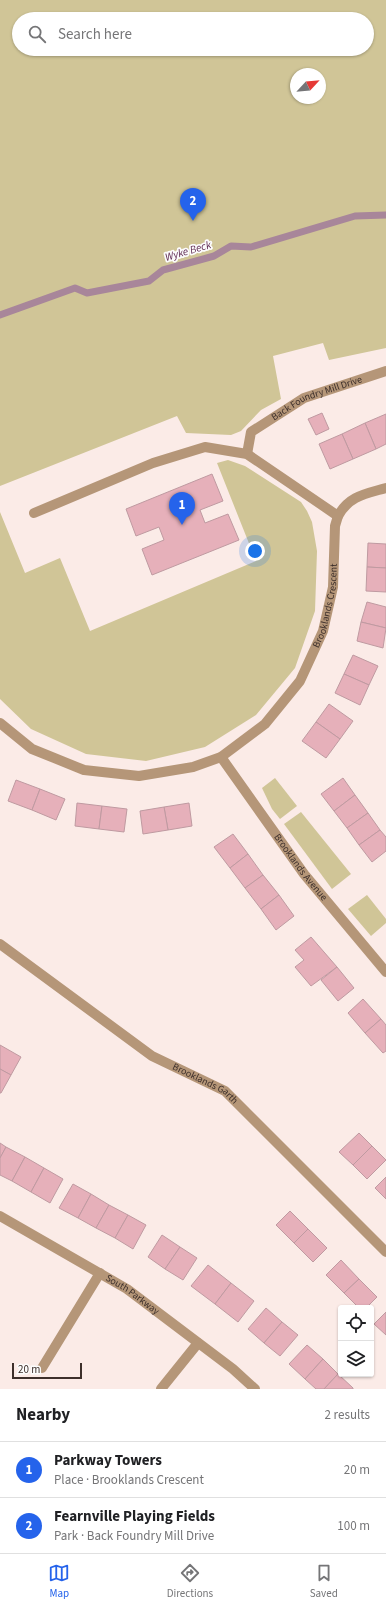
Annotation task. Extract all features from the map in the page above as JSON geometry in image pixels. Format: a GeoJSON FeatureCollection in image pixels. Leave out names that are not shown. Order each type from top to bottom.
{"type":"FeatureCollection","features":[{"type":"Feature","properties":{"kind":"street","name":"Back Foundry Mill Drive"},"geometry":{"type":"LineString","coordinates":[[247,454],[251,432],[304,398],[386,371]]}},
{"type":"Feature","properties":{"kind":"street"},"geometry":{"type":"LineString","coordinates":[[34,513],[153,463],[205,447],[247,454],[338,516],[343,507],[350,500],[360,495],[386,488]]}},
{"type":"Feature","properties":{"kind":"street","name":"Brooklands Crescent"},"geometry":{"type":"LineString","coordinates":[[0,723],[32,749],[84,770],[139,776],[193,767],[221,757],[265,724],[300,681],[325,624],[333,587],[335,526],[338,516]]}},
{"type":"Feature","properties":{"kind":"street","name":"Brooklands Avenue"},"geometry":{"type":"LineString","coordinates":[[221,757],[304,874],[386,972]]}},
{"type":"Feature","properties":{"kind":"street","name":"Brooklands Garth"},"geometry":{"type":"LineString","coordinates":[[0,944],[152,1056],[225,1091],[386,1252]]}},
{"type":"Feature","properties":{"kind":"street","name":"South Parkway"},"geometry":{"type":"LineString","coordinates":[[0,1216],[127,1289],[233,1369],[254,1389]]}},
{"type":"Feature","properties":{"kind":"street"},"geometry":{"type":"LineString","coordinates":[[42,1368],[100,1273]]}},
{"type":"Feature","properties":{"kind":"street"},"geometry":{"type":"LineString","coordinates":[[161,1389],[198,1343]]}},
{"type":"Feature","properties":{"kind":"shaded area"},"geometry":{"type":"Polygon","coordinates":[[[0,0],[386,0],[386,348],[329,360],[323,343],[273,356],[281,399],[261,410],[241,431],[231,435],[186,433],[177,416],[0,486],[0,0]]]}},
{"type":"Feature","properties":{"kind":"shaded area"},"geometry":{"type":"Polygon","coordinates":[[[228,460],[245,466],[301,502],[312,522],[317,551],[315,611],[295,668],[256,715],[205,747],[146,761],[86,754],[31,729],[0,699],[0,512],[25,573],[60,558],[90,631],[256,561],[217,463],[228,460]]]}},
{"type":"Feature","properties":{"kind":"shaded area"},"geometry":{"type":"Polygon","coordinates":[[[275,778],[297,806],[280,819],[272,809],[262,788],[275,778]]]}},
{"type":"Feature","properties":{"kind":"shaded area"},"geometry":{"type":"Polygon","coordinates":[[[301,812],[351,874],[332,889],[284,824],[301,812]]]}},
{"type":"Feature","properties":{"kind":"shaded area"},"geometry":{"type":"Polygon","coordinates":[[[367,895],[386,919],[386,923],[371,936],[348,909],[367,895]]]}},
{"type":"Feature","properties":{"kind":"building"},"geometry":{"type":"Polygon","coordinates":[[[322,413],[329,429],[316,435],[308,419],[322,413]]]}},
{"type":"Feature","properties":{"kind":"building"},"geometry":{"type":"Polygon","coordinates":[[[386,414],[386,444],[376,449],[365,423],[386,414]]]}},
{"type":"Feature","properties":{"kind":"building"},"geometry":{"type":"Polygon","coordinates":[[[365,423],[376,449],[353,459],[342,434],[365,423]]]}},
{"type":"Feature","properties":{"kind":"building"},"geometry":{"type":"Polygon","coordinates":[[[342,434],[353,459],[330,469],[319,444],[342,434]]]}},
{"type":"Feature","properties":{"kind":"building"},"geometry":{"type":"Polygon","coordinates":[[[212,474],[223,501],[200,510],[205,523],[228,514],[239,540],[152,575],[142,549],[164,540],[159,527],[136,536],[126,509],[212,474]]]}},
{"type":"Feature","properties":{"kind":"building"},"geometry":{"type":"Polygon","coordinates":[[[368,543],[386,544],[386,568],[367,567],[368,543]]]}},
{"type":"Feature","properties":{"kind":"building"},"geometry":{"type":"Polygon","coordinates":[[[367,567],[386,568],[386,592],[366,591],[367,567]]]}},
{"type":"Feature","properties":{"kind":"building"},"geometry":{"type":"Polygon","coordinates":[[[367,602],[386,607],[386,628],[361,622],[367,602]]]}},
{"type":"Feature","properties":{"kind":"building"},"geometry":{"type":"Polygon","coordinates":[[[361,622],[386,628],[383,648],[357,641],[361,622]]]}},
{"type":"Feature","properties":{"kind":"building"},"geometry":{"type":"Polygon","coordinates":[[[353,655],[378,666],[369,685],[344,674],[353,655]]]}},
{"type":"Feature","properties":{"kind":"building"},"geometry":{"type":"Polygon","coordinates":[[[344,674],[369,685],[360,705],[335,693],[344,674]]]}},
{"type":"Feature","properties":{"kind":"building"},"geometry":{"type":"Polygon","coordinates":[[[329,704],[353,721],[340,739],[316,722],[329,704]]]}},
{"type":"Feature","properties":{"kind":"building"},"geometry":{"type":"Polygon","coordinates":[[[316,722],[340,739],[326,758],[302,741],[316,722]]]}},
{"type":"Feature","properties":{"kind":"building"},"geometry":{"type":"Polygon","coordinates":[[[343,778],[355,795],[334,811],[321,794],[343,778]]]}},
{"type":"Feature","properties":{"kind":"building"},"geometry":{"type":"Polygon","coordinates":[[[16,780],[40,789],[32,810],[8,801],[16,780]]]}},
{"type":"Feature","properties":{"kind":"building"},"geometry":{"type":"Polygon","coordinates":[[[40,789],[65,799],[56,820],[32,810],[40,789]]]}},
{"type":"Feature","properties":{"kind":"building"},"geometry":{"type":"Polygon","coordinates":[[[355,795],[368,813],[347,828],[334,811],[355,795]]]}},
{"type":"Feature","properties":{"kind":"building"},"geometry":{"type":"Polygon","coordinates":[[[77,803],[102,806],[99,829],[75,826],[77,803]]]}},
{"type":"Feature","properties":{"kind":"building"},"geometry":{"type":"Polygon","coordinates":[[[189,803],[192,826],[168,830],[164,807],[189,803]]]}},
{"type":"Feature","properties":{"kind":"building"},"geometry":{"type":"Polygon","coordinates":[[[102,806],[127,809],[124,832],[99,829],[102,806]]]}},
{"type":"Feature","properties":{"kind":"building"},"geometry":{"type":"Polygon","coordinates":[[[164,807],[168,830],[143,834],[140,811],[164,807]]]}},
{"type":"Feature","properties":{"kind":"building"},"geometry":{"type":"Polygon","coordinates":[[[368,813],[380,830],[359,845],[347,828],[368,813]]]}},
{"type":"Feature","properties":{"kind":"building"},"geometry":{"type":"Polygon","coordinates":[[[380,830],[386,837],[386,851],[372,862],[359,845],[380,830]]]}},
{"type":"Feature","properties":{"kind":"building"},"geometry":{"type":"Polygon","coordinates":[[[233,834],[248,854],[230,868],[214,847],[233,834]]]}},
{"type":"Feature","properties":{"kind":"building"},"geometry":{"type":"Polygon","coordinates":[[[248,854],[263,875],[245,888],[230,868],[248,854]]]}},
{"type":"Feature","properties":{"kind":"building"},"geometry":{"type":"Polygon","coordinates":[[[263,875],[279,895],[261,909],[245,888],[263,875]]]}},
{"type":"Feature","properties":{"kind":"building"},"geometry":{"type":"Polygon","coordinates":[[[279,895],[294,916],[276,930],[261,909],[279,895]]]}},
{"type":"Feature","properties":{"kind":"building"},"geometry":{"type":"Polygon","coordinates":[[[311,937],[337,967],[311,986],[295,967],[304,960],[295,950],[311,937]]]}},
{"type":"Feature","properties":{"kind":"building"},"geometry":{"type":"Polygon","coordinates":[[[337,967],[354,988],[338,1001],[321,980],[337,967]]]}},
{"type":"Feature","properties":{"kind":"building"},"geometry":{"type":"Polygon","coordinates":[[[363,999],[381,1019],[365,1033],[348,1013],[363,999]]]}},
{"type":"Feature","properties":{"kind":"building"},"geometry":{"type":"Polygon","coordinates":[[[381,1019],[386,1025],[386,1051],[383,1053],[365,1033],[381,1019]]]}},
{"type":"Feature","properties":{"kind":"building"},"geometry":{"type":"Polygon","coordinates":[[[0,1045],[21,1057],[11,1075],[0,1069],[0,1045]]]}},
{"type":"Feature","properties":{"kind":"building"},"geometry":{"type":"Polygon","coordinates":[[[0,1069],[11,1075],[1,1093],[0,1093],[0,1069]]]}},
{"type":"Feature","properties":{"kind":"building"},"geometry":{"type":"Polygon","coordinates":[[[359,1133],[372,1146],[353,1165],[339,1152],[359,1133]]]}},
{"type":"Feature","properties":{"kind":"building"},"geometry":{"type":"Polygon","coordinates":[[[0,1143],[6,1147],[0,1158],[0,1143]]]}},
{"type":"Feature","properties":{"kind":"building"},"geometry":{"type":"Polygon","coordinates":[[[372,1146],[386,1160],[367,1179],[353,1165],[372,1146]]]}},
{"type":"Feature","properties":{"kind":"building"},"geometry":{"type":"Polygon","coordinates":[[[6,1147],[25,1157],[12,1181],[0,1175],[0,1158],[6,1147]]]}},
{"type":"Feature","properties":{"kind":"building"},"geometry":{"type":"Polygon","coordinates":[[[25,1157],[44,1168],[31,1192],[12,1181],[25,1157]]]}},
{"type":"Feature","properties":{"kind":"building"},"geometry":{"type":"Polygon","coordinates":[[[44,1168],[63,1179],[50,1203],[31,1192],[44,1168]]]}},
{"type":"Feature","properties":{"kind":"building"},"geometry":{"type":"Polygon","coordinates":[[[386,1177],[386,1199],[375,1188],[386,1177]]]}},
{"type":"Feature","properties":{"kind":"building"},"geometry":{"type":"Polygon","coordinates":[[[73,1184],[91,1194],[78,1218],[59,1208],[73,1184]]]}},
{"type":"Feature","properties":{"kind":"building"},"geometry":{"type":"Polygon","coordinates":[[[91,1194],[109,1205],[96,1228],[78,1218],[91,1194]]]}},
{"type":"Feature","properties":{"kind":"building"},"geometry":{"type":"Polygon","coordinates":[[[109,1205],[128,1215],[115,1238],[96,1228],[109,1205]]]}},
{"type":"Feature","properties":{"kind":"building"},"geometry":{"type":"Polygon","coordinates":[[[290,1211],[308,1229],[294,1243],[276,1225],[290,1211]]]}},
{"type":"Feature","properties":{"kind":"building"},"geometry":{"type":"Polygon","coordinates":[[[128,1215],[146,1225],[133,1249],[115,1238],[128,1215]]]}},
{"type":"Feature","properties":{"kind":"building"},"geometry":{"type":"Polygon","coordinates":[[[308,1229],[327,1248],[313,1262],[294,1243],[308,1229]]]}},
{"type":"Feature","properties":{"kind":"building"},"geometry":{"type":"Polygon","coordinates":[[[162,1235],[180,1247],[165,1269],[148,1257],[162,1235]]]}},
{"type":"Feature","properties":{"kind":"building"},"geometry":{"type":"Polygon","coordinates":[[[180,1247],[197,1258],[183,1280],[165,1269],[180,1247]]]}},
{"type":"Feature","properties":{"kind":"building"},"geometry":{"type":"Polygon","coordinates":[[[341,1260],[359,1279],[344,1293],[326,1275],[341,1260]]]}},
{"type":"Feature","properties":{"kind":"building"},"geometry":{"type":"Polygon","coordinates":[[[208,1265],[231,1283],[215,1304],[191,1286],[208,1265]]]}},
{"type":"Feature","properties":{"kind":"building"},"geometry":{"type":"Polygon","coordinates":[[[359,1279],[377,1297],[369,1305],[356,1305],[344,1293],[359,1279]]]}},
{"type":"Feature","properties":{"kind":"building"},"geometry":{"type":"Polygon","coordinates":[[[231,1283],[254,1301],[238,1322],[215,1304],[231,1283]]]}},
{"type":"Feature","properties":{"kind":"building"},"geometry":{"type":"Polygon","coordinates":[[[266,1308],[282,1322],[264,1343],[248,1329],[266,1308]]]}},
{"type":"Feature","properties":{"kind":"building"},"geometry":{"type":"Polygon","coordinates":[[[386,1312],[386,1335],[374,1324],[386,1312]]]}},
{"type":"Feature","properties":{"kind":"building"},"geometry":{"type":"Polygon","coordinates":[[[282,1322],[298,1335],[280,1356],[264,1343],[282,1322]]]}},
{"type":"Feature","properties":{"kind":"building"},"geometry":{"type":"Polygon","coordinates":[[[307,1345],[323,1359],[305,1379],[289,1364],[307,1345]]]}},
{"type":"Feature","properties":{"kind":"building"},"geometry":{"type":"Polygon","coordinates":[[[323,1359],[338,1374],[324,1389],[316,1389],[305,1379],[323,1359]]]}},
{"type":"Feature","properties":{"kind":"building"},"geometry":{"type":"Polygon","coordinates":[[[338,1374],[338,1377],[341,1377],[353,1388],[353,1389],[324,1389],[338,1374]]]}},
{"type":"Feature","properties":{"kind":"waterway","name":"Wyke Beck"},"geometry":{"type":"LineString","coordinates":[[0,315],[75,288],[87,293],[149,281],[163,270],[214,256],[231,246],[251,247],[355,216],[386,215]]}},
{"type":"Feature","properties":{"kind":"place","name":"Fearnville Playing Fields"},"geometry":{"type":"Point","coordinates":[193,221]}},
{"type":"Feature","properties":{"kind":"place","name":"Parkway Towers"},"geometry":{"type":"Point","coordinates":[182,525]}}]}
